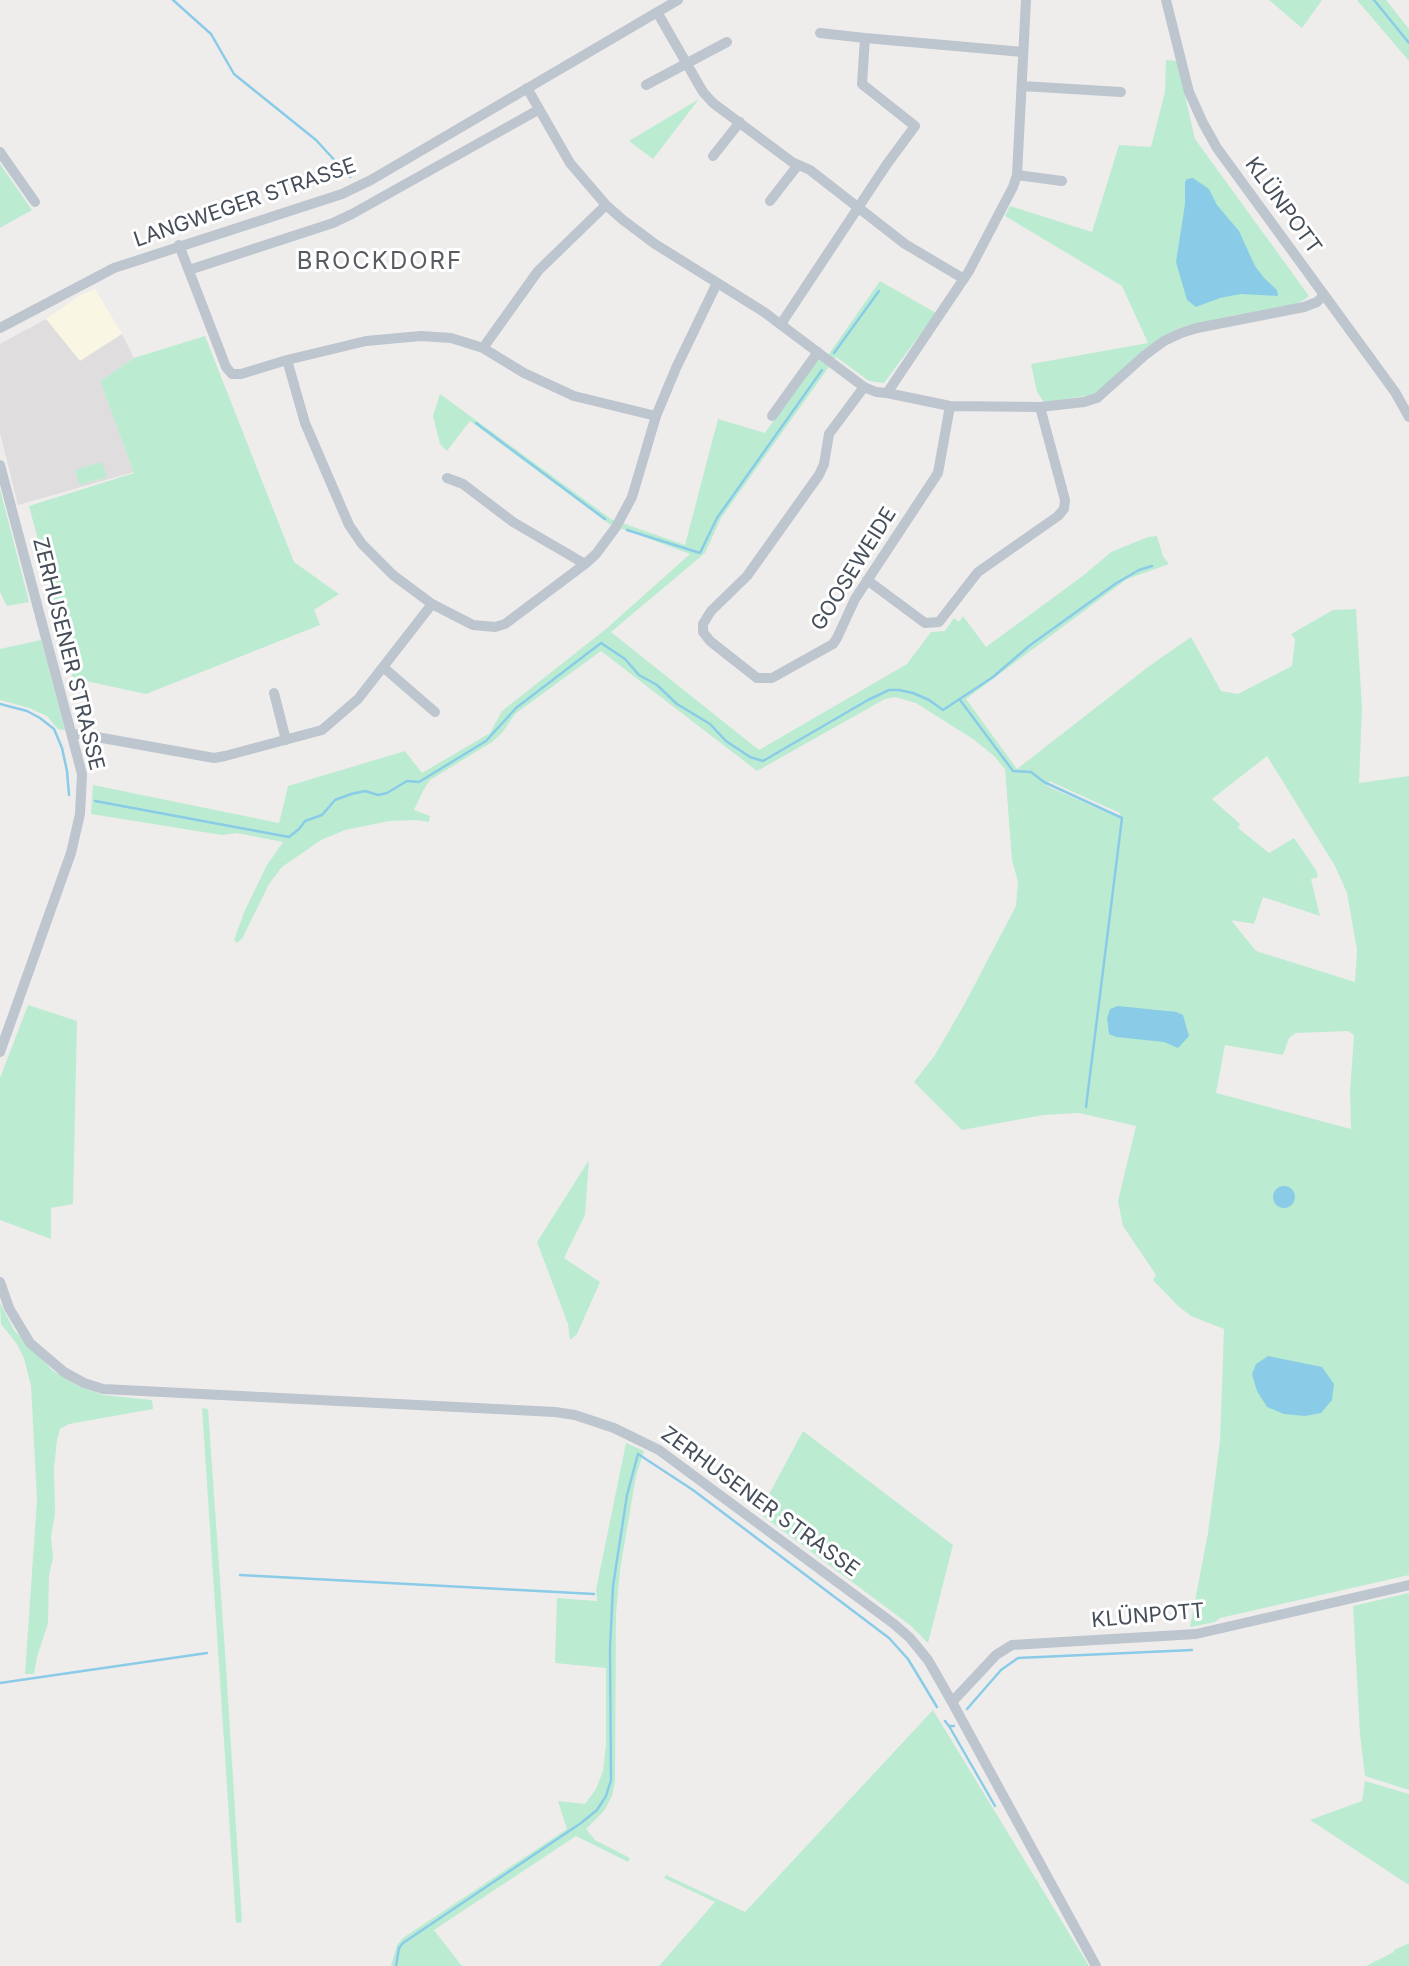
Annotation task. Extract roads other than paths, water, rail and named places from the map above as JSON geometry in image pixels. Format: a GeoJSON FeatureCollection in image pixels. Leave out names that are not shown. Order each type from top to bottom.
{"type":"FeatureCollection","features":[{"type":"Feature","properties":{"kind":"street","name":"LANGWEGER STRASSE"},"geometry":{"type":"LineString","coordinates":[[0,328],[104,272],[342,194],[371,180],[678,0]]}},
{"type":"Feature","properties":{"kind":"street"},"geometry":{"type":"LineString","coordinates":[[887,393],[964,279],[1013,187],[1017,175],[1026,0]]}},
{"type":"Feature","properties":{"kind":"street","name":"KLÜNPOTT"},"geometry":{"type":"LineString","coordinates":[[1166,0],[1189,92],[1203,124],[1217,148],[1395,392],[1409,417]]}},
{"type":"Feature","properties":{"kind":"street"},"geometry":{"type":"LineString","coordinates":[[657,12],[708,98],[797,165],[810,170],[905,244],[964,279]]}},
{"type":"Feature","properties":{"kind":"street"},"geometry":{"type":"LineString","coordinates":[[820,33],[1023,52]]}},
{"type":"Feature","properties":{"kind":"street"},"geometry":{"type":"LineString","coordinates":[[781,324],[857,207],[915,126],[862,84],[865,38]]}},
{"type":"Feature","properties":{"kind":"street"},"geometry":{"type":"LineString","coordinates":[[646,85],[727,41]]}},
{"type":"Feature","properties":{"kind":"street"},"geometry":{"type":"LineString","coordinates":[[1022,86],[1121,92]]}},
{"type":"Feature","properties":{"kind":"street"},"geometry":{"type":"LineString","coordinates":[[527,88],[570,163],[606,205],[655,244],[781,324],[864,387],[876,391],[950,407],[1040,407],[1084,402],[1097,398],[1145,355],[1181,333],[1304,307],[1317,302],[1324,295]]}},
{"type":"Feature","properties":{"kind":"street"},"geometry":{"type":"LineString","coordinates":[[189,270],[343,219],[538,110]]}},
{"type":"Feature","properties":{"kind":"street"},"geometry":{"type":"LineString","coordinates":[[713,156],[740,122]]}},
{"type":"Feature","properties":{"kind":"street"},"geometry":{"type":"LineString","coordinates":[[0,152],[35,202]]}},
{"type":"Feature","properties":{"kind":"street"},"geometry":{"type":"LineString","coordinates":[[770,201],[797,165]]}},
{"type":"Feature","properties":{"kind":"street"},"geometry":{"type":"LineString","coordinates":[[1017,175],[1062,181]]}},
{"type":"Feature","properties":{"kind":"street"},"geometry":{"type":"LineString","coordinates":[[483,348],[538,271],[606,205]]}},
{"type":"Feature","properties":{"kind":"street"},"geometry":{"type":"LineString","coordinates":[[178,246],[226,367],[232,374],[241,374],[366,341],[396,337],[451,338],[483,348],[524,373],[574,396],[656,416]]}},
{"type":"Feature","properties":{"kind":"street"},"geometry":{"type":"LineString","coordinates":[[286,360],[305,423],[349,525],[362,544],[393,575],[432,604],[473,625],[495,627],[505,624],[585,564],[616,527],[632,497],[656,416],[717,283]]}},
{"type":"Feature","properties":{"kind":"street"},"geometry":{"type":"LineString","coordinates":[[772,415],[818,352]]}},
{"type":"Feature","properties":{"kind":"street","name":"GOOSEWEIDE"},"geometry":{"type":"LineString","coordinates":[[864,387],[829,434],[824,464],[819,475],[747,576],[711,611],[703,624],[704,632],[710,641],[757,678],[772,678],[833,644],[866,580],[938,473],[950,407]]}},
{"type":"Feature","properties":{"kind":"street"},"geometry":{"type":"LineString","coordinates":[[866,580],[925,623],[939,622],[978,572],[1058,516],[1064,509],[1065,500],[1040,407]]}},
{"type":"Feature","properties":{"kind":"street","name":"ZERHUSENER STRASSE"},"geometry":{"type":"LineString","coordinates":[[0,465],[82,774],[80,814],[71,853],[0,1050]]}},
{"type":"Feature","properties":{"kind":"street"},"geometry":{"type":"LineString","coordinates":[[447,478],[464,484],[513,522],[585,564]]}},
{"type":"Feature","properties":{"kind":"street"},"geometry":{"type":"LineString","coordinates":[[72,736],[80,734],[214,758],[323,730],[358,699],[432,604]]}},
{"type":"Feature","properties":{"kind":"street"},"geometry":{"type":"LineString","coordinates":[[383,667],[435,712]]}},
{"type":"Feature","properties":{"kind":"street"},"geometry":{"type":"LineString","coordinates":[[274,693],[286,740]]}},
{"type":"Feature","properties":{"kind":"street","name":"ZERHUSENER STRASSE"},"geometry":{"type":"LineString","coordinates":[[0,1282],[9,1308],[37,1350],[64,1372],[103,1389],[543,1411],[584,1418],[636,1437],[680,1465],[910,1638],[928,1660],[952,1702],[1096,1966]]}},
{"type":"Feature","properties":{"kind":"street","name":"KLÜNPOTT"},"geometry":{"type":"LineString","coordinates":[[952,1702],[996,1655],[1012,1645],[1196,1634],[1409,1585]]}},
{"type":"Feature","properties":{"kind":"water"},"geometry":{"type":"Polygon","coordinates":[[[1193,178],[1209,189],[1217,205],[1239,231],[1255,266],[1277,290],[1278,296],[1241,294],[1196,307],[1187,300],[1176,262],[1185,204],[1185,182],[1193,178]]]}},
{"type":"Feature","properties":{"kind":"water"},"geometry":{"type":"Polygon","coordinates":[[[1118,1006],[1177,1012],[1183,1015],[1189,1036],[1178,1048],[1164,1042],[1116,1037],[1109,1034],[1107,1018],[1110,1009],[1118,1006]]]}},
{"type":"Feature","properties":{"kind":"water"},"geometry":{"type":"Polygon","coordinates":[[[1280,1186],[1288,1186],[1295,1193],[1295,1201],[1288,1208],[1280,1208],[1273,1201],[1273,1193],[1280,1186]]]}},
{"type":"Feature","properties":{"kind":"water"},"geometry":{"type":"Polygon","coordinates":[[[1268,1356],[1322,1367],[1334,1384],[1332,1400],[1321,1413],[1305,1416],[1284,1414],[1267,1407],[1257,1391],[1252,1374],[1256,1364],[1268,1356]]]}},
{"type":"Feature","properties":{"kind":"waterway"},"geometry":{"type":"LineString","coordinates":[[173,0],[211,34],[234,74],[316,140],[350,177]]}},
{"type":"Feature","properties":{"kind":"waterway"},"geometry":{"type":"LineString","coordinates":[[1374,0],[1409,43]]}},
{"type":"Feature","properties":{"kind":"waterway"},"geometry":{"type":"LineString","coordinates":[[834,353],[879,291]]}},
{"type":"Feature","properties":{"kind":"waterway"},"geometry":{"type":"LineString","coordinates":[[627,530],[700,553],[717,518],[822,370]]}},
{"type":"Feature","properties":{"kind":"waterway"},"geometry":{"type":"LineString","coordinates":[[476,423],[605,519]]}},
{"type":"Feature","properties":{"kind":"waterway"},"geometry":{"type":"LineString","coordinates":[[95,801],[289,837],[305,821],[322,815],[335,800],[365,791],[378,795],[387,793],[407,781],[419,782],[486,741],[516,708],[601,643],[625,659],[639,675],[657,685],[677,704],[710,724],[726,741],[750,757],[763,761],[889,690],[913,693],[943,710],[993,677],[1029,646],[1115,584],[1152,566]]}},
{"type":"Feature","properties":{"kind":"waterway"},"geometry":{"type":"LineString","coordinates":[[960,700],[1013,771],[1031,772],[1044,782],[1122,818],[1086,1107]]}},
{"type":"Feature","properties":{"kind":"waterway"},"geometry":{"type":"LineString","coordinates":[[0,704],[27,711],[54,729],[62,748],[69,795]]}},
{"type":"Feature","properties":{"kind":"waterway"},"geometry":{"type":"LineString","coordinates":[[396,1966],[399,1948],[403,1943],[581,1823],[597,1810],[606,1796],[611,1780],[610,1648],[613,1586],[627,1495],[638,1454],[693,1490],[889,1638],[908,1659],[937,1707]]}},
{"type":"Feature","properties":{"kind":"waterway"},"geometry":{"type":"LineString","coordinates":[[240,1575],[594,1594]]}},
{"type":"Feature","properties":{"kind":"waterway"},"geometry":{"type":"LineString","coordinates":[[967,1709],[1001,1670],[1018,1658],[1192,1650]]}},
{"type":"Feature","properties":{"kind":"waterway"},"geometry":{"type":"LineString","coordinates":[[0,1683],[207,1653]]}},
{"type":"Feature","properties":{"kind":"waterway"},"geometry":{"type":"LineString","coordinates":[[945,1721],[949,1726],[954,1726]]}},
{"type":"Feature","properties":{"kind":"waterway"},"geometry":{"type":"LineString","coordinates":[[949,1726],[995,1806]]}},
{"type":"Feature","properties":{"kind":"district","name":"BROCKDORF"},"geometry":{"type":"Point","coordinates":[380,262]}}]}
